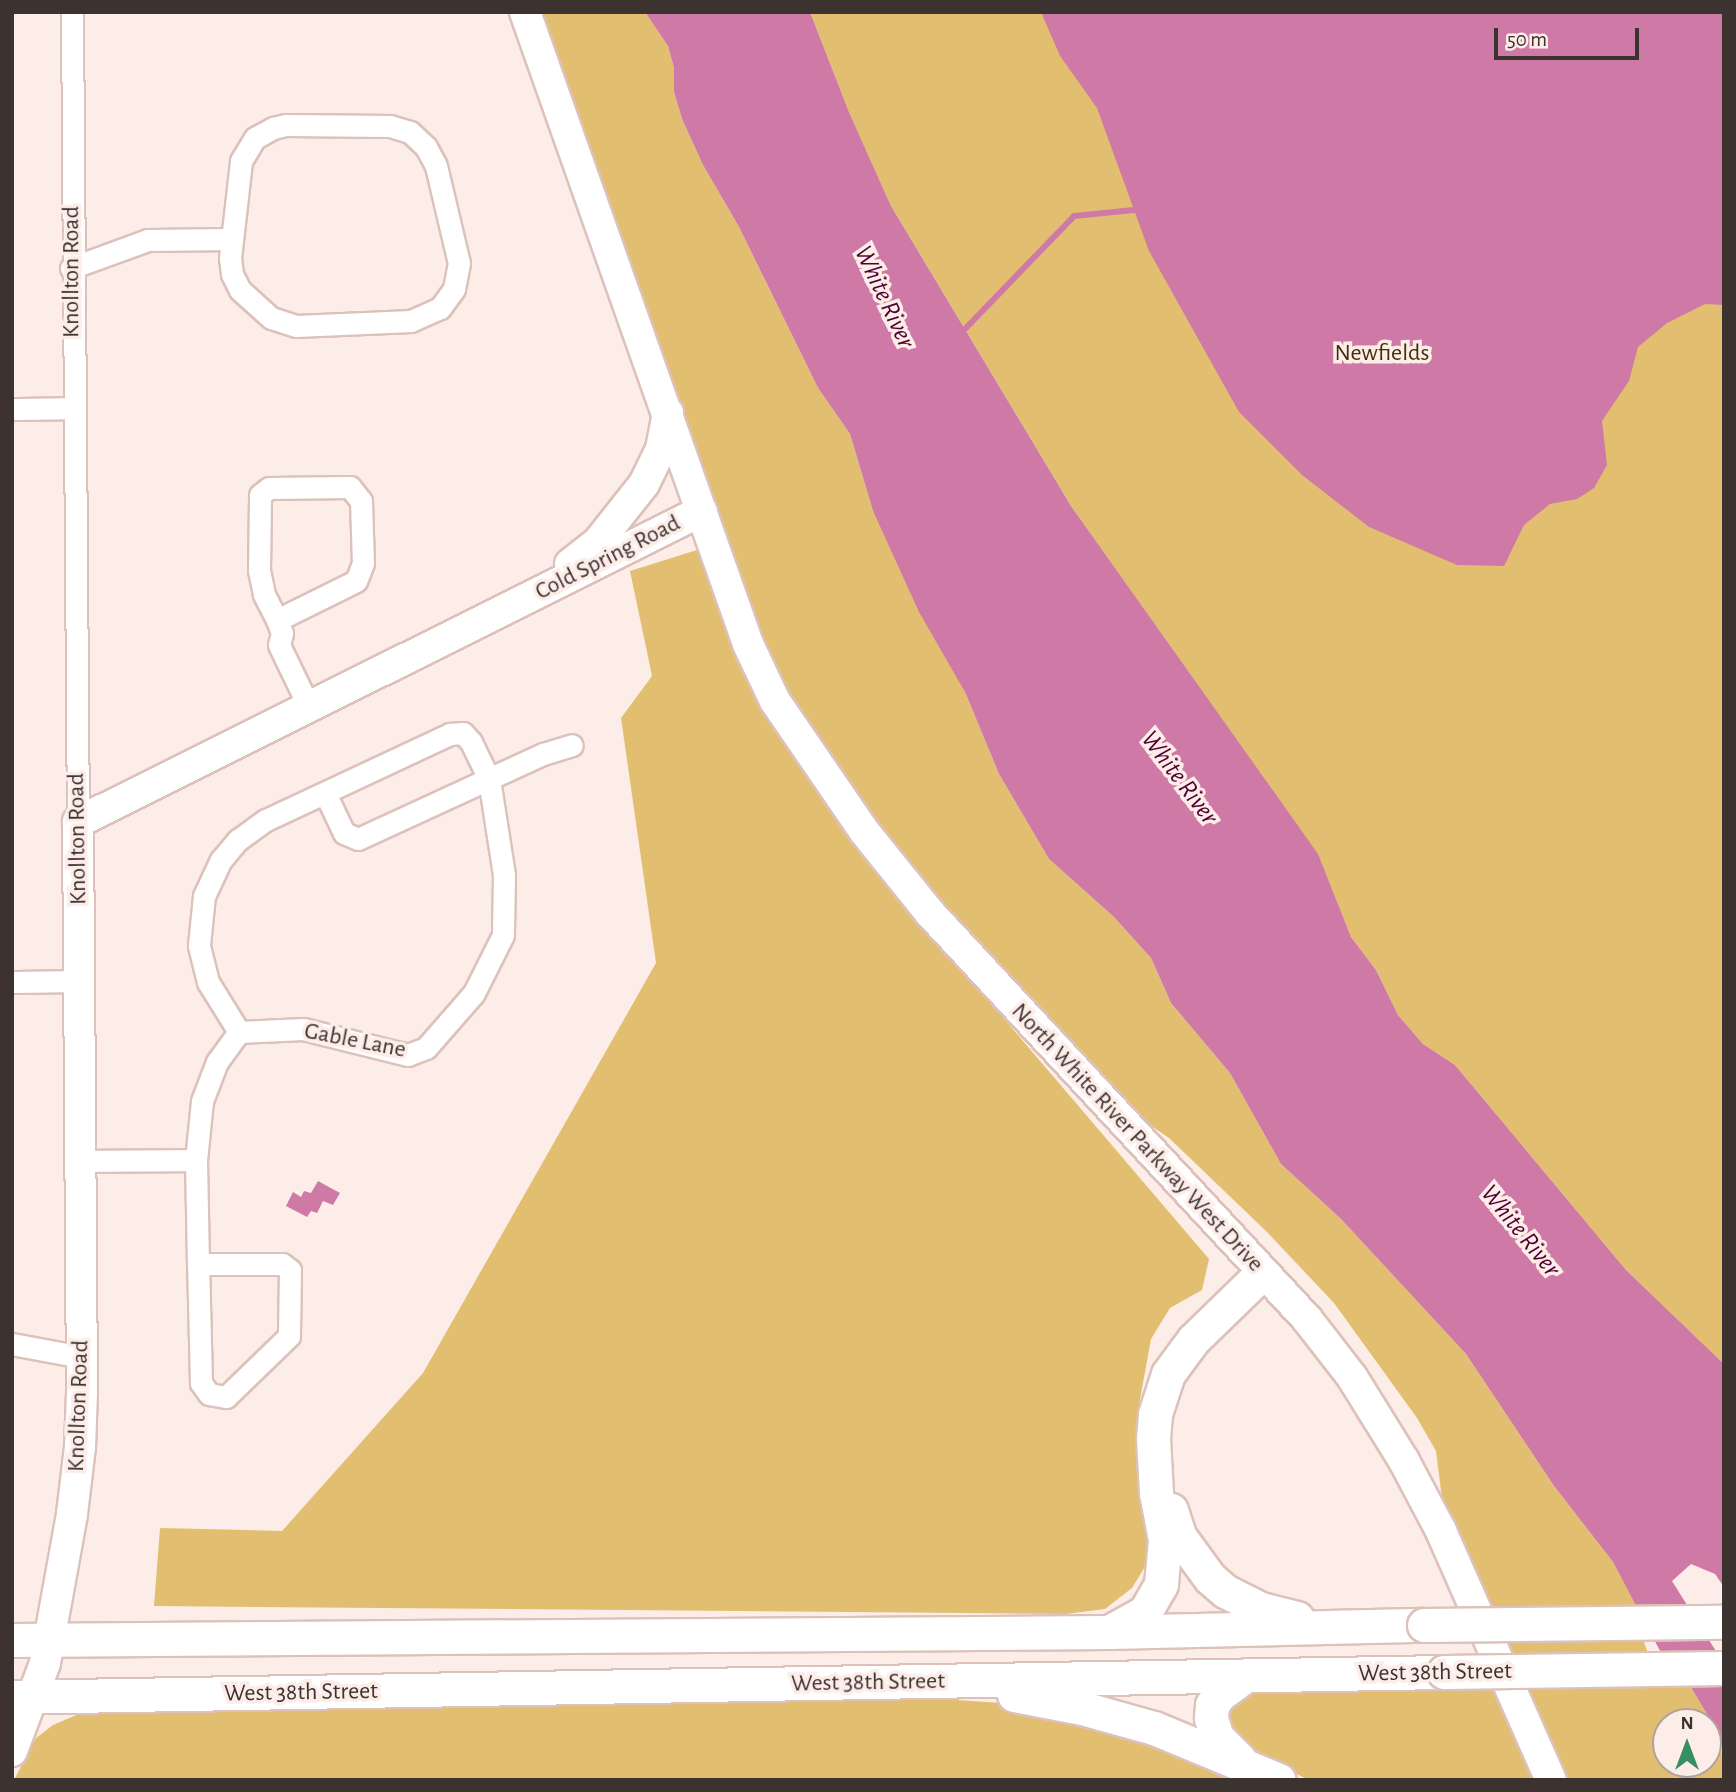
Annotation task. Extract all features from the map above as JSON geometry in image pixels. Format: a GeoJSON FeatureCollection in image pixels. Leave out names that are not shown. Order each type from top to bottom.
{"type":"FeatureCollection","features":[{"type":"Feature","properties":{"kind":"main road"},"geometry":{"type":"LineString","coordinates":[[1109,1632],[1145,1612],[1161,1584],[1165,1540],[1156,1493],[1153,1438],[1159,1396],[1179,1357],[1262,1273]]}},
{"type":"Feature","properties":{"kind":"main road"},"geometry":{"type":"LineString","coordinates":[[1153,1438],[1180,1537],[1210,1578],[1225,1591],[1261,1609],[1337,1627]]}},
{"type":"Feature","properties":{"kind":"main road","name":"West 38th Street"},"geometry":{"type":"LineString","coordinates":[[12,1640],[47,1652],[1424,1625],[1724,1622]]}},
{"type":"Feature","properties":{"kind":"main road","name":"West 38th Street"},"geometry":{"type":"LineString","coordinates":[[23,1697],[1724,1668]]}},
{"type":"Feature","properties":{"kind":"main road"},"geometry":{"type":"LineString","coordinates":[[1243,1763],[1217,1737],[1211,1718],[1212,1705],[1219,1695],[1247,1675]]}},
{"type":"Feature","properties":{"kind":"main road"},"geometry":{"type":"LineString","coordinates":[[886,1684],[1011,1694],[1082,1708],[1154,1728],[1279,1780]]}},
{"type":"Feature","properties":{"kind":"street","name":"Knollton Road"},"geometry":{"type":"LineString","coordinates":[[47,1652],[78,1469],[82,1357],[71,268],[72,12]]}},
{"type":"Feature","properties":{"kind":"street","name":"Cold Spring Road"},"geometry":{"type":"LineString","coordinates":[[78,822],[702,511],[525,12]]}},
{"type":"Feature","properties":{"kind":"street"},"geometry":{"type":"LineString","coordinates":[[286,125],[390,126],[410,132],[434,158],[458,257],[457,279],[452,294],[440,308],[411,321],[296,326],[276,321],[260,311],[236,283],[230,263],[231,239],[243,154],[261,134],[286,125]]}},
{"type":"Feature","properties":{"kind":"street"},"geometry":{"type":"LineString","coordinates":[[71,268],[148,240],[231,239]]}},
{"type":"Feature","properties":{"kind":"street"},"geometry":{"type":"LineString","coordinates":[[12,409],[73,408]]}},
{"type":"Feature","properties":{"kind":"street"},"geometry":{"type":"LineString","coordinates":[[529,597],[598,542],[630,504],[661,449],[668,413]]}},
{"type":"Feature","properties":{"kind":"street"},"geometry":{"type":"LineString","coordinates":[[279,626],[356,581],[363,563],[361,501],[350,487],[269,488],[261,495],[259,570],[264,594],[279,626],[279,645],[315,704]]}},
{"type":"Feature","properties":{"kind":"street","name":"North White River Parkway West Drive"},"geometry":{"type":"LineString","coordinates":[[702,511],[765,682],[857,822],[930,913],[1307,1319],[1342,1363],[1404,1461],[1452,1555],[1551,1780]]}},
{"type":"Feature","properties":{"kind":"street","name":"Gable Lane"},"geometry":{"type":"LineString","coordinates":[[456,733],[463,733],[469,738],[489,779],[504,876],[503,935],[474,993],[426,1048],[416,1054],[401,1055],[303,1029],[239,1032],[215,996],[200,957],[199,919],[205,890],[221,860],[238,840],[267,820],[325,793],[456,733]]}},
{"type":"Feature","properties":{"kind":"street"},"geometry":{"type":"LineString","coordinates":[[325,793],[344,833],[358,839],[542,754],[572,745]]}},
{"type":"Feature","properties":{"kind":"street"},"geometry":{"type":"LineString","coordinates":[[12,982],[79,981]]}},
{"type":"Feature","properties":{"kind":"street"},"geometry":{"type":"LineString","coordinates":[[198,1264],[282,1265],[290,1270],[289,1336],[226,1397],[209,1394],[201,1383],[198,1264],[196,1160],[199,1114],[205,1088],[220,1057],[239,1032]]}},
{"type":"Feature","properties":{"kind":"street"},"geometry":{"type":"LineString","coordinates":[[81,1161],[196,1160]]}},
{"type":"Feature","properties":{"kind":"street"},"geometry":{"type":"LineString","coordinates":[[12,1344],[82,1357]]}},
{"type":"Feature","properties":{"kind":"street"},"geometry":{"type":"LineString","coordinates":[[12,1751],[23,1697],[47,1652]]}},
{"type":"Feature","properties":{"kind":"green space"},"geometry":{"type":"Polygon","coordinates":[[[533,12],[645,12],[668,46],[674,68],[674,92],[682,119],[703,165],[739,227],[818,388],[850,434],[873,511],[965,692],[999,774],[1049,859],[1114,917],[1151,958],[1171,1003],[1230,1073],[1281,1164],[1341,1219],[1466,1354],[1554,1486],[1613,1562],[1637,1606],[1493,1608],[1475,1577],[1442,1499],[1436,1451],[1417,1418],[1334,1303],[1267,1232],[1169,1138],[1128,1110],[911,872],[774,679],[533,12]]]}},
{"type":"Feature","properties":{"kind":"green space","name":"Newfields"},"geometry":{"type":"Polygon","coordinates":[[[810,12],[1724,12],[1724,1364],[1626,1270],[1455,1065],[1423,1044],[1398,1015],[1376,970],[1351,937],[1317,854],[1071,506],[891,206],[849,112],[810,12]]]}},
{"type":"Feature","properties":{"kind":"green space"},"geometry":{"type":"Polygon","coordinates":[[[697,550],[751,689],[902,899],[1209,1259],[1202,1290],[1170,1308],[1151,1339],[1139,1405],[1152,1539],[1149,1560],[1132,1588],[1105,1609],[1066,1614],[154,1606],[160,1528],[282,1531],[423,1373],[656,963],[621,718],[652,676],[630,571],[697,550]]]}},
{"type":"Feature","properties":{"kind":"green space"},"geometry":{"type":"Polygon","coordinates":[[[1642,1637],[1649,1656],[1510,1657],[1503,1639],[1642,1637]]]}},
{"type":"Feature","properties":{"kind":"green space"},"geometry":{"type":"Polygon","coordinates":[[[1689,1684],[1703,1708],[1652,1708],[1652,1778],[1722,1778],[1722,1758],[1724,1780],[1565,1780],[1520,1687],[1689,1684]]]}},
{"type":"Feature","properties":{"kind":"green space"},"geometry":{"type":"Polygon","coordinates":[[[1495,1689],[1532,1780],[1309,1780],[1234,1744],[1224,1723],[1229,1703],[1243,1693],[1258,1690],[1495,1689]]]}},
{"type":"Feature","properties":{"kind":"green space"},"geometry":{"type":"Polygon","coordinates":[[[789,1696],[943,1699],[1030,1705],[1101,1720],[1252,1780],[14,1780],[36,1738],[53,1725],[81,1713],[789,1696]]]}},
{"type":"Feature","properties":{"kind":"water","name":"White River"},"geometry":{"type":"Polygon","coordinates":[[[645,12],[810,12],[849,112],[891,206],[1071,506],[1318,854],[1351,937],[1376,970],[1398,1015],[1423,1044],[1455,1065],[1626,1270],[1724,1364],[1724,1587],[1715,1574],[1691,1564],[1672,1581],[1724,1664],[1724,1757],[1722,1708],[1703,1708],[1689,1684],[1659,1649],[1613,1562],[1554,1486],[1466,1354],[1341,1219],[1281,1164],[1230,1073],[1171,1003],[1151,958],[1114,917],[1049,859],[999,774],[965,692],[919,612],[873,511],[850,434],[818,388],[739,227],[703,165],[682,119],[674,92],[674,68],[668,46],[645,12]]]}},
{"type":"Feature","properties":{"kind":"water"},"geometry":{"type":"Polygon","coordinates":[[[1041,12],[1724,12],[1724,305],[1705,304],[1667,323],[1638,347],[1629,381],[1602,421],[1607,465],[1594,488],[1577,499],[1550,504],[1524,525],[1504,566],[1457,565],[1369,527],[1302,475],[1239,412],[1149,251],[1097,108],[1060,56],[1041,12]]]}},
{"type":"Feature","properties":{"kind":"water"},"geometry":{"type":"Polygon","coordinates":[[[318,1181],[340,1193],[333,1205],[323,1201],[317,1213],[311,1211],[307,1217],[286,1206],[293,1192],[301,1197],[304,1191],[311,1193],[318,1181]]]}},
{"type":"Feature","properties":{"kind":"waterway"},"geometry":{"type":"LineString","coordinates":[[965,329],[1074,216],[1134,210]]}}]}
